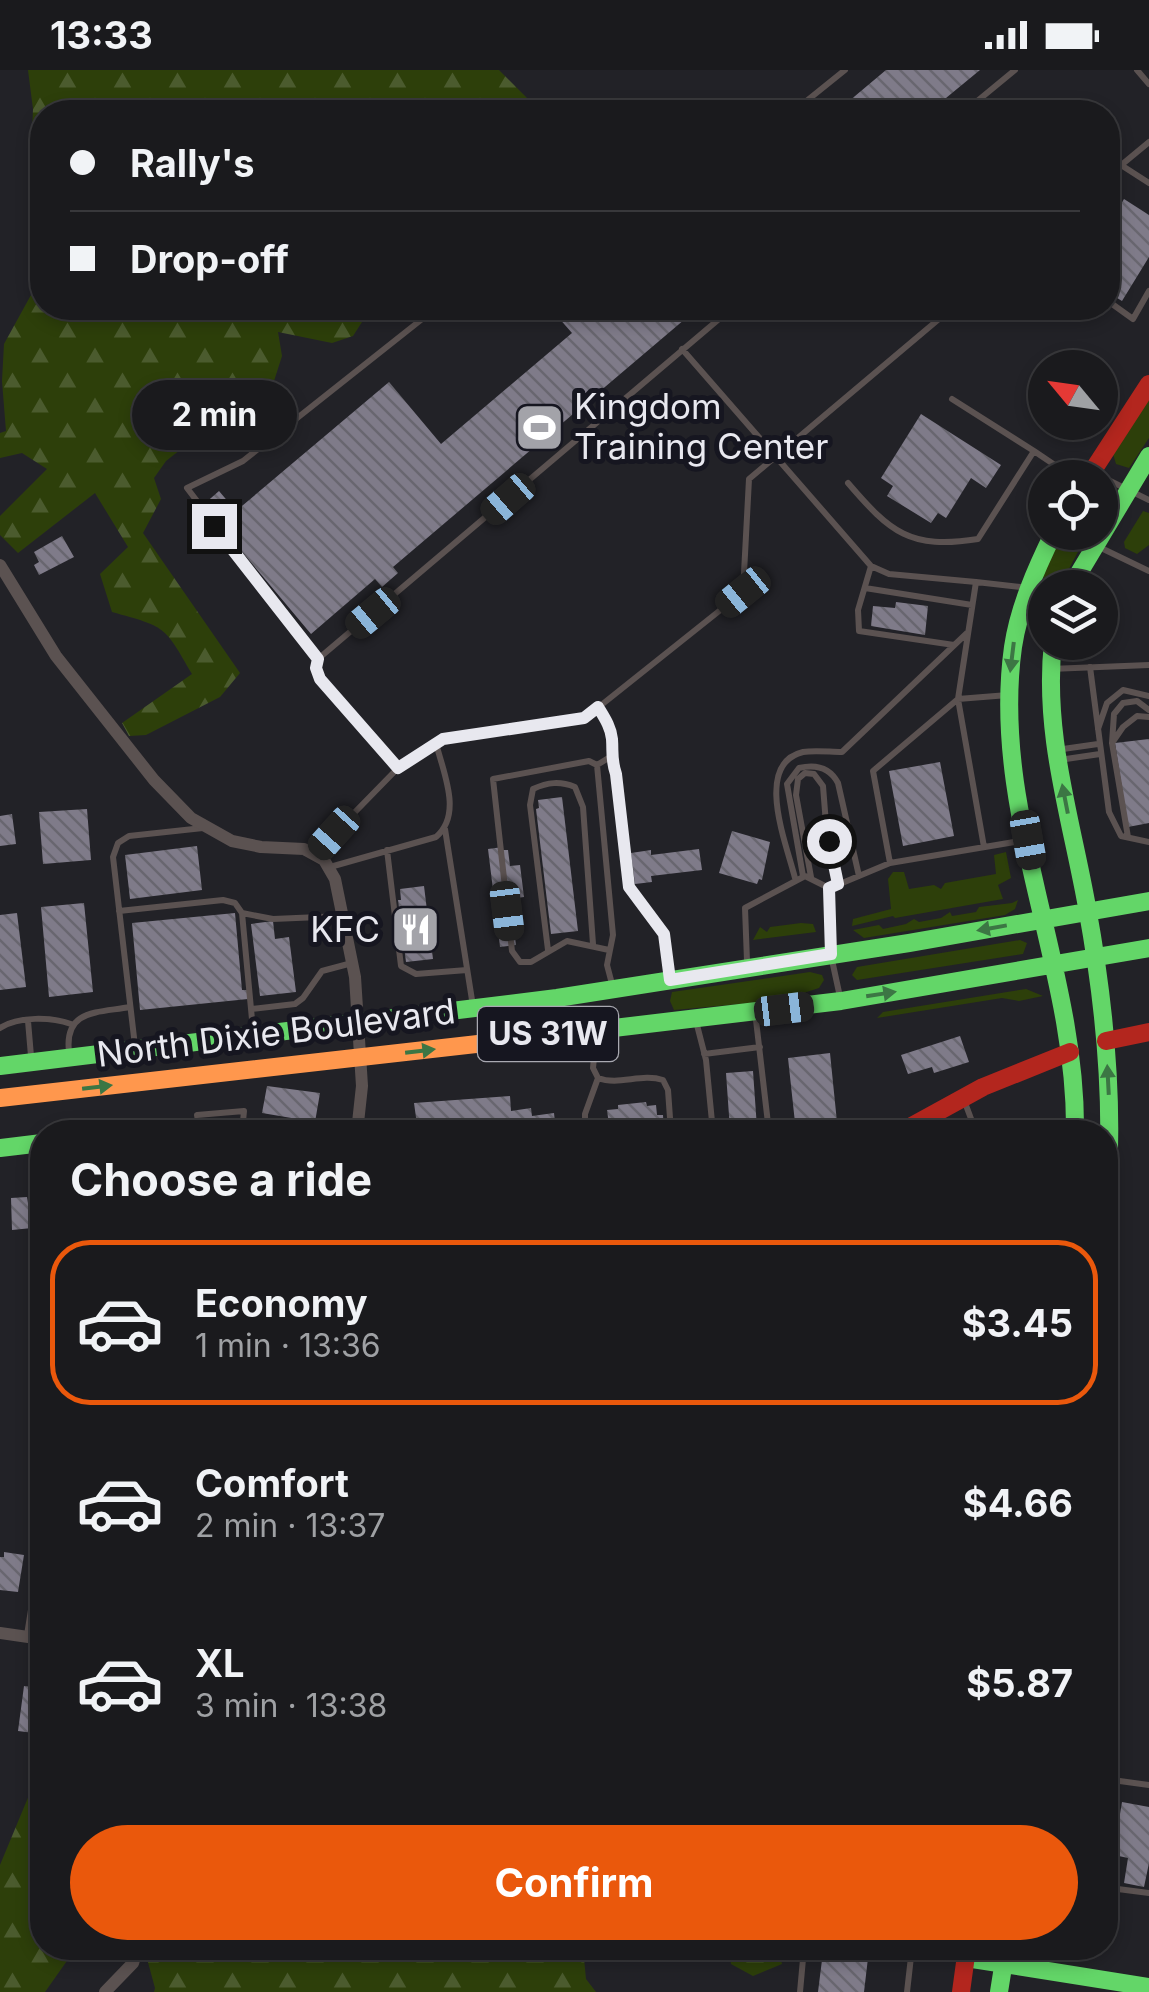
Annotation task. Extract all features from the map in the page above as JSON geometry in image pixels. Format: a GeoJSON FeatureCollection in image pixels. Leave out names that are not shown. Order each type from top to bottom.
{"type":"FeatureCollection","features":[{"type":"Feature","properties":{"kind":"main road"},"geometry":{"type":"LineString","coordinates":[[1096,460],[1149,384]]}},
{"type":"Feature","properties":{"kind":"main road"},"geometry":{"type":"LineString","coordinates":[[1118,506],[1149,456]]}},
{"type":"Feature","properties":{"kind":"main road"},"geometry":{"type":"LineString","coordinates":[[1028,612],[1013,647],[1009,695],[1015,767],[1070,1052],[1076,1120]]}},
{"type":"Feature","properties":{"kind":"main road"},"geometry":{"type":"LineString","coordinates":[[1050,660],[1057,755],[1088,911],[1106,1042],[1111,1120]]}},
{"type":"Feature","properties":{"kind":"main road","name":"US 31W"},"geometry":{"type":"LineString","coordinates":[[1088,911],[1149,901]]}},
{"type":"Feature","properties":{"kind":"main road","name":"North Dixie Boulevard"},"geometry":{"type":"LineString","coordinates":[[0,1066],[614,990],[1088,911]]}},
{"type":"Feature","properties":{"kind":"main road","name":"US 31W"},"geometry":{"type":"LineString","coordinates":[[1094,958],[1149,948]]}},
{"type":"Feature","properties":{"kind":"main road","name":"North Dixie Boulevard"},"geometry":{"type":"LineString","coordinates":[[0,1098],[756,1012],[1094,958]]}},
{"type":"Feature","properties":{"kind":"main road"},"geometry":{"type":"LineString","coordinates":[[1106,1042],[1142,1033]]}},
{"type":"Feature","properties":{"kind":"main road"},"geometry":{"type":"LineString","coordinates":[[935,1120],[964,1099],[1044,1060],[1070,1052]]}},
{"type":"Feature","properties":{"kind":"main road"},"geometry":{"type":"LineString","coordinates":[[0,1148],[30,1144]]}},
{"type":"Feature","properties":{"kind":"main road"},"geometry":{"type":"LineString","coordinates":[[961,1992],[965,1960]]}},
{"type":"Feature","properties":{"kind":"main road"},"geometry":{"type":"LineString","coordinates":[[1000,1992],[1003,1960]]}},
{"type":"Feature","properties":{"kind":"main road"},"geometry":{"type":"LineString","coordinates":[[1027,1960],[1149,1987]]}},
{"type":"Feature","properties":{"kind":"street"},"geometry":{"type":"LineString","coordinates":[[0,565],[56,656],[154,780],[204,828],[247,845],[304,849],[315,853],[329,867],[335,879],[352,963],[362,1086],[358,1120]]}},
{"type":"Feature","properties":{"kind":"street"},"geometry":{"type":"LineString","coordinates":[[0,1633],[30,1637]]}},
{"type":"Feature","properties":{"kind":"street"},"geometry":{"type":"LineString","coordinates":[[104,1992],[134,1960]]}},
{"type":"Feature","properties":{"kind":"lane"},"geometry":{"type":"LineString","coordinates":[[808,100],[845,70]]}},
{"type":"Feature","properties":{"kind":"lane"},"geometry":{"type":"LineString","coordinates":[[978,100],[1014,70]]}},
{"type":"Feature","properties":{"kind":"lane"},"geometry":{"type":"LineString","coordinates":[[1138,70],[1149,84]]}},
{"type":"Feature","properties":{"kind":"lane"},"geometry":{"type":"LineString","coordinates":[[1149,142],[1121,165],[1149,183]]}},
{"type":"Feature","properties":{"kind":"lane"},"geometry":{"type":"LineString","coordinates":[[1120,310],[1133,319],[1149,291]]}},
{"type":"Feature","properties":{"kind":"lane"},"geometry":{"type":"LineString","coordinates":[[318,659],[187,488],[244,461],[421,320]]}},
{"type":"Feature","properties":{"kind":"lane"},"geometry":{"type":"LineString","coordinates":[[398,768],[320,679],[318,659],[717,320]]}},
{"type":"Feature","properties":{"kind":"lane"},"geometry":{"type":"LineString","coordinates":[[315,853],[398,768],[443,739],[584,718],[743,592],[748,479],[938,320]]}},
{"type":"Feature","properties":{"kind":"lane"},"geometry":{"type":"LineString","coordinates":[[682,348],[871,566],[889,574],[1028,590]]}},
{"type":"Feature","properties":{"kind":"lane"},"geometry":{"type":"LineString","coordinates":[[952,399],[1052,460]]}},
{"type":"Feature","properties":{"kind":"lane"},"geometry":{"type":"LineString","coordinates":[[848,484],[880,520],[899,534],[952,543],[978,539],[1034,451]]}},
{"type":"Feature","properties":{"kind":"lane"},"geometry":{"type":"LineString","coordinates":[[1118,487],[1149,500]]}},
{"type":"Feature","properties":{"kind":"lane"},"geometry":{"type":"LineString","coordinates":[[1106,550],[1149,571]]}},
{"type":"Feature","properties":{"kind":"lane"},"geometry":{"type":"LineString","coordinates":[[871,566],[856,623],[859,631],[954,645]]}},
{"type":"Feature","properties":{"kind":"lane"},"geometry":{"type":"LineString","coordinates":[[976,582],[958,699],[984,847]]}},
{"type":"Feature","properties":{"kind":"lane"},"geometry":{"type":"LineString","coordinates":[[864,588],[972,605]]}},
{"type":"Feature","properties":{"kind":"lane"},"geometry":{"type":"LineString","coordinates":[[803,877],[774,791],[777,772],[788,758],[804,752],[842,752],[967,633]]}},
{"type":"Feature","properties":{"kind":"lane"},"geometry":{"type":"LineString","coordinates":[[1049,669],[1149,665]]}},
{"type":"Feature","properties":{"kind":"lane"},"geometry":{"type":"LineString","coordinates":[[1090,668],[1109,812],[1121,836],[1149,842]]}},
{"type":"Feature","properties":{"kind":"lane"},"geometry":{"type":"LineString","coordinates":[[1097,739],[1107,703],[1123,690],[1149,696]]}},
{"type":"Feature","properties":{"kind":"lane"},"geometry":{"type":"LineString","coordinates":[[890,863],[873,772],[958,699],[1009,695]]}},
{"type":"Feature","properties":{"kind":"lane"},"geometry":{"type":"LineString","coordinates":[[1128,838],[1112,743],[1114,714],[1123,703],[1138,701],[1149,714]]}},
{"type":"Feature","properties":{"kind":"lane"},"geometry":{"type":"LineString","coordinates":[[598,707],[610,727],[613,742],[610,757],[616,774],[629,887],[664,934],[670,980]]}},
{"type":"Feature","properties":{"kind":"lane"},"geometry":{"type":"LineString","coordinates":[[1112,743],[1122,727],[1137,716],[1149,714]]}},
{"type":"Feature","properties":{"kind":"lane"},"geometry":{"type":"LineString","coordinates":[[1057,755],[1097,739]]}},
{"type":"Feature","properties":{"kind":"lane"},"geometry":{"type":"LineString","coordinates":[[436,744],[450,806],[445,829],[472,1006]]}},
{"type":"Feature","properties":{"kind":"lane"},"geometry":{"type":"LineString","coordinates":[[1057,755],[1100,754]]}},
{"type":"Feature","properties":{"kind":"lane"},"geometry":{"type":"LineString","coordinates":[[597,765],[610,757]]}},
{"type":"Feature","properties":{"kind":"lane"},"geometry":{"type":"LineString","coordinates":[[597,765],[590,761],[493,779],[512,950],[520,962],[531,962],[568,941],[610,950]]}},
{"type":"Feature","properties":{"kind":"lane"},"geometry":{"type":"LineString","coordinates":[[597,765],[614,935],[607,966],[614,990]]}},
{"type":"Feature","properties":{"kind":"lane"},"geometry":{"type":"LineString","coordinates":[[803,877],[788,784],[799,768],[816,766],[834,775],[838,783],[859,876]]}},
{"type":"Feature","properties":{"kind":"lane"},"geometry":{"type":"LineString","coordinates":[[803,877],[796,795],[798,779],[814,774],[823,786],[833,886],[831,954],[841,1001]]}},
{"type":"Feature","properties":{"kind":"lane"},"geometry":{"type":"LineString","coordinates":[[548,950],[530,805],[533,790],[543,784],[563,782],[575,787],[583,807],[593,944]]}},
{"type":"Feature","properties":{"kind":"lane"},"geometry":{"type":"LineString","coordinates":[[135,1050],[113,857],[118,843],[130,836],[204,828]]}},
{"type":"Feature","properties":{"kind":"lane"},"geometry":{"type":"LineString","coordinates":[[329,867],[436,836],[445,829]]}},
{"type":"Feature","properties":{"kind":"lane"},"geometry":{"type":"LineString","coordinates":[[747,967],[746,908],[803,877],[833,886],[890,863],[1028,840]]}},
{"type":"Feature","properties":{"kind":"lane"},"geometry":{"type":"LineString","coordinates":[[387,850],[402,966],[416,974],[467,970]]}},
{"type":"Feature","properties":{"kind":"lane"},"geometry":{"type":"LineString","coordinates":[[119,911],[222,900],[235,903],[242,913],[254,1036]]}},
{"type":"Feature","properties":{"kind":"lane"},"geometry":{"type":"LineString","coordinates":[[242,913],[273,919],[343,916]]}},
{"type":"Feature","properties":{"kind":"lane"},"geometry":{"type":"LineString","coordinates":[[252,1010],[295,1004],[322,971],[352,963]]}},
{"type":"Feature","properties":{"kind":"lane"},"geometry":{"type":"LineString","coordinates":[[69,1058],[67,1037],[71,1024],[82,1016],[130,1006]]}},
{"type":"Feature","properties":{"kind":"lane"},"geometry":{"type":"LineString","coordinates":[[756,1012],[768,1120]]}},
{"type":"Feature","properties":{"kind":"lane"},"geometry":{"type":"LineString","coordinates":[[0,1028],[10,1022],[56,1019],[71,1024]]}},
{"type":"Feature","properties":{"kind":"lane"},"geometry":{"type":"LineString","coordinates":[[695,1019],[704,1054],[712,1120]]}},
{"type":"Feature","properties":{"kind":"lane"},"geometry":{"type":"LineString","coordinates":[[28,1021],[31,1062]]}},
{"type":"Feature","properties":{"kind":"lane"},"geometry":{"type":"LineString","coordinates":[[596,1028],[593,1068],[598,1078],[608,1082],[653,1076],[663,1080],[668,1090],[670,1120]]}},
{"type":"Feature","properties":{"kind":"lane"},"geometry":{"type":"LineString","coordinates":[[704,1054],[760,1047]]}},
{"type":"Feature","properties":{"kind":"lane"},"geometry":{"type":"LineString","coordinates":[[585,1120],[598,1078]]}},
{"type":"Feature","properties":{"kind":"lane"},"geometry":{"type":"LineString","coordinates":[[964,1099],[972,1120]]}},
{"type":"Feature","properties":{"kind":"lane"},"geometry":{"type":"LineString","coordinates":[[198,1120],[197,1115],[244,1111],[243,1120]]}},
{"type":"Feature","properties":{"kind":"lane"},"geometry":{"type":"LineString","coordinates":[[26,1636],[30,1612]]}},
{"type":"Feature","properties":{"kind":"lane"},"geometry":{"type":"LineString","coordinates":[[1118,1780],[1149,1784]]}},
{"type":"Feature","properties":{"kind":"lane"},"geometry":{"type":"LineString","coordinates":[[1118,1889],[1149,1893]]}},
{"type":"Feature","properties":{"kind":"lane"},"geometry":{"type":"LineString","coordinates":[[800,1992],[803,1960]]}},
{"type":"Feature","properties":{"kind":"lane"},"geometry":{"type":"LineString","coordinates":[[907,1992],[911,1960]]}},
{"type":"Feature","properties":{"kind":"green space"},"geometry":{"type":"Polygon","coordinates":[[[28,70],[499,70],[529,100],[32,100],[28,70]]]}},
{"type":"Feature","properties":{"kind":"green space"},"geometry":{"type":"Polygon","coordinates":[[[30,297],[30,320],[363,320],[353,336],[332,343],[278,332],[282,356],[274,381],[166,461],[154,478],[161,499],[143,533],[240,673],[220,697],[146,735],[129,736],[122,723],[192,674],[162,630],[112,612],[100,574],[128,547],[95,493],[18,553],[0,535],[0,516],[47,469],[22,453],[0,458],[0,433],[6,431],[4,344],[30,297]]]}},
{"type":"Feature","properties":{"kind":"green space"},"geometry":{"type":"Polygon","coordinates":[[[1149,399],[1149,438],[1129,468],[1118,465],[1113,454],[1149,399]]]}},
{"type":"Feature","properties":{"kind":"green space"},"geometry":{"type":"Polygon","coordinates":[[[1143,511],[1149,513],[1149,545],[1137,554],[1125,548],[1124,542],[1143,511]]]}},
{"type":"Feature","properties":{"kind":"green space"},"geometry":{"type":"Polygon","coordinates":[[[1054,550],[1079,550],[1068,570],[1043,570],[1054,550]]]}},
{"type":"Feature","properties":{"kind":"green space"},"geometry":{"type":"Polygon","coordinates":[[[1006,852],[1011,878],[998,885],[1003,899],[852,926],[853,919],[891,909],[888,879],[893,872],[904,872],[909,889],[934,885],[941,889],[945,883],[996,874],[994,855],[1006,852]]]}},
{"type":"Feature","properties":{"kind":"green space"},"geometry":{"type":"Polygon","coordinates":[[[1018,900],[1015,909],[1005,915],[864,938],[853,930],[879,925],[883,929],[914,919],[919,922],[950,912],[952,916],[976,912],[979,907],[1018,900]]]}},
{"type":"Feature","properties":{"kind":"green space"},"geometry":{"type":"Polygon","coordinates":[[[813,924],[816,932],[753,940],[760,927],[767,932],[770,927],[813,924]]]}},
{"type":"Feature","properties":{"kind":"green space"},"geometry":{"type":"Polygon","coordinates":[[[1020,940],[1027,943],[1023,954],[857,980],[852,975],[857,967],[1020,940]]]}},
{"type":"Feature","properties":{"kind":"green space"},"geometry":{"type":"Polygon","coordinates":[[[810,972],[822,975],[824,980],[819,988],[782,1000],[674,1010],[670,1001],[672,992],[810,972]]]}},
{"type":"Feature","properties":{"kind":"green space"},"geometry":{"type":"Polygon","coordinates":[[[1026,989],[1043,996],[1019,1001],[1002,998],[877,1018],[883,1012],[1026,989]]]}},
{"type":"Feature","properties":{"kind":"green space"},"geometry":{"type":"Polygon","coordinates":[[[30,1793],[30,1960],[68,1960],[45,1992],[0,1992],[0,1865],[30,1793]]]}},
{"type":"Feature","properties":{"kind":"green space"},"geometry":{"type":"Polygon","coordinates":[[[147,1960],[584,1960],[586,1979],[596,1992],[154,1992],[147,1960]]]}},
{"type":"Feature","properties":{"kind":"green space"},"geometry":{"type":"Polygon","coordinates":[[[730,1960],[781,1960],[782,1964],[753,1976],[730,1960]]]}},
{"type":"Feature","properties":{"kind":"building"},"geometry":{"type":"Polygon","coordinates":[[[886,70],[980,70],[944,100],[850,100],[886,70]]]}},
{"type":"Feature","properties":{"kind":"building"},"geometry":{"type":"Polygon","coordinates":[[[1124,199],[1149,215],[1149,257],[1122,301],[1120,300],[1120,206],[1124,199]]]}},
{"type":"Feature","properties":{"kind":"building"},"geometry":{"type":"Polygon","coordinates":[[[561,320],[684,320],[393,567],[398,573],[382,587],[375,579],[311,634],[203,505],[219,491],[236,511],[389,382],[441,444],[572,333],[561,320]]]}},
{"type":"Feature","properties":{"kind":"building"},"geometry":{"type":"Polygon","coordinates":[[[921,414],[1001,465],[986,488],[971,478],[946,518],[938,513],[931,523],[887,496],[893,486],[881,478],[921,414]]]}},
{"type":"Feature","properties":{"kind":"building"},"geometry":{"type":"Polygon","coordinates":[[[62,536],[74,557],[39,575],[34,552],[62,536]]]}},
{"type":"Feature","properties":{"kind":"building"},"geometry":{"type":"Polygon","coordinates":[[[896,602],[928,606],[925,635],[871,626],[873,606],[895,608],[896,602]]]}},
{"type":"Feature","properties":{"kind":"building"},"geometry":{"type":"Polygon","coordinates":[[[1149,739],[1149,823],[1128,827],[1115,743],[1149,739]]]}},
{"type":"Feature","properties":{"kind":"building"},"geometry":{"type":"Polygon","coordinates":[[[940,762],[954,836],[903,846],[889,771],[940,762]]]}},
{"type":"Feature","properties":{"kind":"building"},"geometry":{"type":"Polygon","coordinates":[[[562,797],[578,931],[551,934],[536,809],[538,800],[562,797]]]}},
{"type":"Feature","properties":{"kind":"building"},"geometry":{"type":"Polygon","coordinates":[[[87,809],[91,860],[43,864],[39,812],[87,809]]]}},
{"type":"Feature","properties":{"kind":"building"},"geometry":{"type":"Polygon","coordinates":[[[12,814],[16,844],[0,846],[0,816],[12,814]]]}},
{"type":"Feature","properties":{"kind":"building"},"geometry":{"type":"Polygon","coordinates":[[[841,824],[845,843],[854,841],[856,851],[834,859],[833,855],[825,857],[823,847],[833,845],[829,827],[841,824]]]}},
{"type":"Feature","properties":{"kind":"building"},"geometry":{"type":"Polygon","coordinates":[[[732,831],[770,842],[762,880],[757,884],[719,873],[732,831]]]}},
{"type":"Feature","properties":{"kind":"building"},"geometry":{"type":"Polygon","coordinates":[[[197,846],[202,890],[130,899],[125,855],[197,846]]]}},
{"type":"Feature","properties":{"kind":"building"},"geometry":{"type":"Polygon","coordinates":[[[488,849],[508,850],[510,866],[520,865],[524,897],[510,899],[516,945],[500,947],[488,849]]]}},
{"type":"Feature","properties":{"kind":"building"},"geometry":{"type":"Polygon","coordinates":[[[699,849],[702,870],[651,876],[652,882],[635,884],[631,853],[651,850],[651,855],[699,849]]]}},
{"type":"Feature","properties":{"kind":"building","name":"KFC"},"geometry":{"type":"Polygon","coordinates":[[[424,886],[433,959],[406,962],[400,889],[424,886]]]}},
{"type":"Feature","properties":{"kind":"building"},"geometry":{"type":"Polygon","coordinates":[[[84,903],[93,992],[49,997],[41,907],[84,903]]]}},
{"type":"Feature","properties":{"kind":"building"},"geometry":{"type":"Polygon","coordinates":[[[17,913],[26,987],[0,990],[0,915],[17,913]]]}},
{"type":"Feature","properties":{"kind":"building"},"geometry":{"type":"Polygon","coordinates":[[[235,913],[242,990],[247,990],[248,999],[140,1010],[132,923],[235,913]]]}},
{"type":"Feature","properties":{"kind":"building"},"geometry":{"type":"Polygon","coordinates":[[[273,921],[275,939],[289,937],[296,992],[260,996],[251,924],[273,921]]]}},
{"type":"Feature","properties":{"kind":"building"},"geometry":{"type":"Polygon","coordinates":[[[960,1036],[969,1062],[934,1073],[932,1067],[908,1074],[901,1055],[960,1036]]]}},
{"type":"Feature","properties":{"kind":"building"},"geometry":{"type":"Polygon","coordinates":[[[830,1053],[837,1120],[795,1120],[788,1058],[830,1053]]]}},
{"type":"Feature","properties":{"kind":"building"},"geometry":{"type":"Polygon","coordinates":[[[753,1071],[756,1120],[729,1120],[726,1073],[753,1071]]]}},
{"type":"Feature","properties":{"kind":"building"},"geometry":{"type":"Polygon","coordinates":[[[267,1086],[320,1093],[315,1120],[262,1113],[267,1086]]]}},
{"type":"Feature","properties":{"kind":"building"},"geometry":{"type":"Polygon","coordinates":[[[510,1096],[511,1111],[531,1108],[532,1116],[554,1113],[555,1120],[416,1120],[414,1103],[510,1096]]]}},
{"type":"Feature","properties":{"kind":"building"},"geometry":{"type":"Polygon","coordinates":[[[618,1105],[656,1105],[657,1115],[663,1115],[663,1120],[608,1120],[607,1110],[618,1109],[618,1105]]]}},
{"type":"Feature","properties":{"kind":"building"},"geometry":{"type":"Polygon","coordinates":[[[27,1197],[30,1228],[12,1230],[11,1198],[27,1197]]]}},
{"type":"Feature","properties":{"kind":"building"},"geometry":{"type":"Polygon","coordinates":[[[4,1552],[24,1555],[18,1592],[0,1590],[0,1557],[4,1557],[4,1552]]]}},
{"type":"Feature","properties":{"kind":"building"},"geometry":{"type":"Polygon","coordinates":[[[24,1686],[30,1687],[30,1732],[18,1731],[24,1686]]]}},
{"type":"Feature","properties":{"kind":"building"},"geometry":{"type":"Polygon","coordinates":[[[1122,1802],[1149,1807],[1149,1863],[1144,1887],[1124,1883],[1128,1858],[1118,1856],[1122,1802]]]}},
{"type":"Feature","properties":{"kind":"building"},"geometry":{"type":"Polygon","coordinates":[[[822,1960],[868,1960],[864,1992],[818,1992],[822,1960]]]}},
{"type":"Feature","properties":{"kind":"traffic: fast"},"geometry":{"type":"LineString","coordinates":[[1081,570],[1149,456]]}},
{"type":"Feature","properties":{"kind":"traffic: fast"},"geometry":{"type":"LineString","coordinates":[[1046,550],[1019,617],[1009,708],[1023,830],[1063,1010],[1074,1120]]}},
{"type":"Feature","properties":{"kind":"traffic: fast"},"geometry":{"type":"LineString","coordinates":[[1052,660],[1055,743],[1104,1020],[1109,1120]]}},
{"type":"Feature","properties":{"kind":"traffic: fast"},"geometry":{"type":"LineString","coordinates":[[0,1066],[557,998],[1149,901]]}},
{"type":"Feature","properties":{"kind":"traffic: fast"},"geometry":{"type":"LineString","coordinates":[[521,1039],[841,1001],[1149,948]]}},
{"type":"Feature","properties":{"kind":"traffic: fast"},"geometry":{"type":"LineString","coordinates":[[0,1148],[30,1144]]}},
{"type":"Feature","properties":{"kind":"traffic: fast"},"geometry":{"type":"LineString","coordinates":[[979,1960],[1149,1987]]}},
{"type":"Feature","properties":{"kind":"traffic: fast"},"geometry":{"type":"LineString","coordinates":[[999,1992],[1004,1960]]}},
{"type":"Feature","properties":{"kind":"traffic: slow"},"geometry":{"type":"LineString","coordinates":[[0,1098],[521,1039]]}},
{"type":"Feature","properties":{"kind":"traffic: jam"},"geometry":{"type":"LineString","coordinates":[[1100,460],[1149,384]]}},
{"type":"Feature","properties":{"kind":"traffic: jam"},"geometry":{"type":"LineString","coordinates":[[1106,1041],[1149,1032]]}},
{"type":"Feature","properties":{"kind":"traffic: jam"},"geometry":{"type":"LineString","coordinates":[[923,1120],[983,1087],[1070,1052]]}},
{"type":"Feature","properties":{"kind":"traffic: jam"},"geometry":{"type":"LineString","coordinates":[[961,1992],[965,1960]]}},
{"type":"Feature","properties":{"kind":"place","name":"Kingdom Training Center"},"geometry":{"type":"Point","coordinates":[539,427]}},
{"type":"Feature","properties":{"kind":"place","name":"KFC"},"geometry":{"type":"Point","coordinates":[415,930]}},
{"type":"Feature","properties":{"kind":"route"},"geometry":{"type":"LineString","coordinates":[[214,526],[318,659],[320,679],[398,768],[443,739],[584,718],[598,707],[610,727],[613,742],[610,757],[616,774],[629,887],[664,934],[670,980],[831,954],[829,888],[838,884],[829,841]]}}]}
